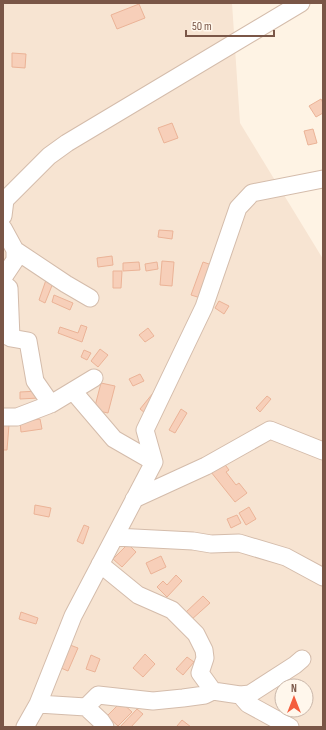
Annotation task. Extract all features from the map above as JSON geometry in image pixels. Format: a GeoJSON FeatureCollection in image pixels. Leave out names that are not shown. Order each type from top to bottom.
{"type":"FeatureCollection","features":[{"type":"Feature","properties":{"kind":"street"},"geometry":{"type":"LineString","coordinates":[[3,216],[6,200],[50,156],[67,143],[301,3]]}},
{"type":"Feature","properties":{"kind":"street"},"geometry":{"type":"LineString","coordinates":[[25,727],[38,704],[73,616],[154,462],[146,430],[204,307],[238,208],[252,193],[323,179]]}},
{"type":"Feature","properties":{"kind":"street"},"geometry":{"type":"LineString","coordinates":[[3,228],[15,250],[90,298]]}},
{"type":"Feature","properties":{"kind":"street"},"geometry":{"type":"LineString","coordinates":[[3,278],[15,260],[15,250]]}},
{"type":"Feature","properties":{"kind":"street"},"geometry":{"type":"LineString","coordinates":[[3,283],[9,288],[7,336],[28,341],[35,382],[51,404]]}},
{"type":"Feature","properties":{"kind":"street"},"geometry":{"type":"LineString","coordinates":[[3,417],[17,417],[51,404],[94,378]]}},
{"type":"Feature","properties":{"kind":"street"},"geometry":{"type":"LineString","coordinates":[[73,391],[114,439],[154,462]]}},
{"type":"Feature","properties":{"kind":"street"},"geometry":{"type":"LineString","coordinates":[[134,499],[206,466],[270,430],[323,451]]}},
{"type":"Feature","properties":{"kind":"street"},"geometry":{"type":"LineString","coordinates":[[115,537],[193,541],[211,544],[239,543],[286,557],[323,577]]}},
{"type":"Feature","properties":{"kind":"street"},"geometry":{"type":"LineString","coordinates":[[100,564],[138,595],[172,610],[196,634],[204,650],[205,658],[200,673],[213,691]]}},
{"type":"Feature","properties":{"kind":"street"},"geometry":{"type":"LineString","coordinates":[[86,706],[98,695],[153,701],[205,695],[213,691],[240,696],[250,694],[302,659]]}},
{"type":"Feature","properties":{"kind":"street"},"geometry":{"type":"LineString","coordinates":[[240,696],[248,704],[290,727]]}},
{"type":"Feature","properties":{"kind":"street"},"geometry":{"type":"LineString","coordinates":[[38,704],[86,706],[105,727]]}},
{"type":"Feature","properties":{"kind":"shaded area"},"geometry":{"type":"Polygon","coordinates":[[[3,3],[232,3],[240,123],[323,259],[323,727],[3,727],[3,3]]]}},
{"type":"Feature","properties":{"kind":"building"},"geometry":{"type":"Polygon","coordinates":[[[139,4],[145,18],[117,29],[111,15],[139,4]]]}},
{"type":"Feature","properties":{"kind":"building"},"geometry":{"type":"Polygon","coordinates":[[[12,53],[26,54],[25,68],[12,67],[12,53]]]}},
{"type":"Feature","properties":{"kind":"building"},"geometry":{"type":"Polygon","coordinates":[[[321,99],[323,103],[323,113],[316,117],[309,106],[321,99]]]}},
{"type":"Feature","properties":{"kind":"building"},"geometry":{"type":"Polygon","coordinates":[[[172,123],[178,138],[164,143],[158,128],[172,123]]]}},
{"type":"Feature","properties":{"kind":"building"},"geometry":{"type":"Polygon","coordinates":[[[313,129],[317,143],[308,145],[304,131],[313,129]]]}},
{"type":"Feature","properties":{"kind":"building"},"geometry":{"type":"Polygon","coordinates":[[[159,230],[173,231],[172,239],[158,237],[159,230]]]}},
{"type":"Feature","properties":{"kind":"building"},"geometry":{"type":"Polygon","coordinates":[[[112,256],[113,265],[98,267],[97,258],[112,256]]]}},
{"type":"Feature","properties":{"kind":"building"},"geometry":{"type":"Polygon","coordinates":[[[162,261],[174,262],[172,286],[160,285],[162,261]]]}},
{"type":"Feature","properties":{"kind":"building"},"geometry":{"type":"Polygon","coordinates":[[[139,262],[140,270],[123,271],[123,263],[139,262]]]}},
{"type":"Feature","properties":{"kind":"building"},"geometry":{"type":"Polygon","coordinates":[[[157,262],[158,269],[146,271],[145,264],[157,262]]]}},
{"type":"Feature","properties":{"kind":"building"},"geometry":{"type":"Polygon","coordinates":[[[203,262],[215,266],[204,299],[191,295],[203,262]]]}},
{"type":"Feature","properties":{"kind":"building"},"geometry":{"type":"Polygon","coordinates":[[[113,271],[122,271],[121,288],[113,288],[113,271]]]}},
{"type":"Feature","properties":{"kind":"building"},"geometry":{"type":"Polygon","coordinates":[[[46,280],[53,283],[45,303],[39,300],[46,280]]]}},
{"type":"Feature","properties":{"kind":"building"},"geometry":{"type":"Polygon","coordinates":[[[54,295],[73,303],[70,310],[52,302],[54,295]]]}},
{"type":"Feature","properties":{"kind":"building"},"geometry":{"type":"Polygon","coordinates":[[[219,301],[229,306],[224,314],[215,308],[219,301]]]}},
{"type":"Feature","properties":{"kind":"building"},"geometry":{"type":"Polygon","coordinates":[[[81,325],[87,327],[82,342],[58,333],[60,327],[78,333],[81,325]]]}},
{"type":"Feature","properties":{"kind":"building"},"geometry":{"type":"Polygon","coordinates":[[[148,328],[154,336],[145,342],[139,335],[148,328]]]}},
{"type":"Feature","properties":{"kind":"building"},"geometry":{"type":"Polygon","coordinates":[[[100,349],[108,355],[98,367],[91,361],[100,349]]]}},
{"type":"Feature","properties":{"kind":"building"},"geometry":{"type":"Polygon","coordinates":[[[84,350],[91,353],[87,360],[81,357],[84,350]]]}},
{"type":"Feature","properties":{"kind":"building"},"geometry":{"type":"Polygon","coordinates":[[[140,374],[144,381],[133,386],[129,379],[140,374]]]}},
{"type":"Feature","properties":{"kind":"building"},"geometry":{"type":"Polygon","coordinates":[[[101,383],[115,386],[108,413],[94,410],[101,383]]]}},
{"type":"Feature","properties":{"kind":"building"},"geometry":{"type":"Polygon","coordinates":[[[38,391],[39,398],[20,399],[20,392],[38,391]]]}},
{"type":"Feature","properties":{"kind":"building"},"geometry":{"type":"Polygon","coordinates":[[[153,393],[158,397],[145,413],[140,409],[153,393]]]}},
{"type":"Feature","properties":{"kind":"building"},"geometry":{"type":"Polygon","coordinates":[[[267,396],[271,399],[260,412],[256,408],[267,396]]]}},
{"type":"Feature","properties":{"kind":"building"},"geometry":{"type":"Polygon","coordinates":[[[181,409],[187,413],[175,433],[169,430],[181,409]]]}},
{"type":"Feature","properties":{"kind":"building"},"geometry":{"type":"Polygon","coordinates":[[[40,419],[42,429],[21,432],[20,422],[40,419]]]}},
{"type":"Feature","properties":{"kind":"building"},"geometry":{"type":"Polygon","coordinates":[[[3,425],[9,425],[7,450],[3,450],[3,425]]]}},
{"type":"Feature","properties":{"kind":"building"},"geometry":{"type":"Polygon","coordinates":[[[223,462],[229,470],[226,472],[236,485],[239,483],[247,493],[235,502],[211,472],[223,462]]]}},
{"type":"Feature","properties":{"kind":"building"},"geometry":{"type":"Polygon","coordinates":[[[35,505],[51,508],[49,517],[34,514],[35,505]]]}},
{"type":"Feature","properties":{"kind":"building"},"geometry":{"type":"Polygon","coordinates":[[[249,507],[256,519],[246,525],[239,513],[249,507]]]}},
{"type":"Feature","properties":{"kind":"building"},"geometry":{"type":"Polygon","coordinates":[[[237,515],[241,523],[231,528],[227,519],[237,515]]]}},
{"type":"Feature","properties":{"kind":"building"},"geometry":{"type":"Polygon","coordinates":[[[84,525],[89,527],[83,544],[77,541],[84,525]]]}},
{"type":"Feature","properties":{"kind":"building"},"geometry":{"type":"Polygon","coordinates":[[[128,544],[136,552],[122,567],[113,559],[128,544]]]}},
{"type":"Feature","properties":{"kind":"building"},"geometry":{"type":"Polygon","coordinates":[[[161,556],[166,567],[151,574],[146,563],[161,556]]]}},
{"type":"Feature","properties":{"kind":"building"},"geometry":{"type":"Polygon","coordinates":[[[176,575],[182,581],[167,597],[157,587],[163,581],[167,585],[176,575]]]}},
{"type":"Feature","properties":{"kind":"building"},"geometry":{"type":"Polygon","coordinates":[[[203,596],[210,603],[191,620],[185,613],[203,596]]]}},
{"type":"Feature","properties":{"kind":"building"},"geometry":{"type":"Polygon","coordinates":[[[21,612],[38,618],[36,624],[19,619],[21,612]]]}},
{"type":"Feature","properties":{"kind":"building"},"geometry":{"type":"Polygon","coordinates":[[[70,645],[78,648],[68,671],[61,668],[70,645]]]}},
{"type":"Feature","properties":{"kind":"building"},"geometry":{"type":"Polygon","coordinates":[[[145,654],[155,664],[143,677],[133,668],[145,654]]]}},
{"type":"Feature","properties":{"kind":"building"},"geometry":{"type":"Polygon","coordinates":[[[91,655],[100,659],[95,672],[86,669],[91,655]]]}},
{"type":"Feature","properties":{"kind":"building"},"geometry":{"type":"Polygon","coordinates":[[[187,657],[194,662],[183,675],[176,669],[187,657]]]}},
{"type":"Feature","properties":{"kind":"building"},"geometry":{"type":"Polygon","coordinates":[[[121,702],[132,712],[118,726],[107,716],[121,702]]]}},
{"type":"Feature","properties":{"kind":"building"},"geometry":{"type":"Polygon","coordinates":[[[137,709],[143,714],[131,727],[120,727],[137,709]]]}},
{"type":"Feature","properties":{"kind":"building"},"geometry":{"type":"Polygon","coordinates":[[[182,720],[191,727],[178,727],[177,726],[182,720]]]}}]}
